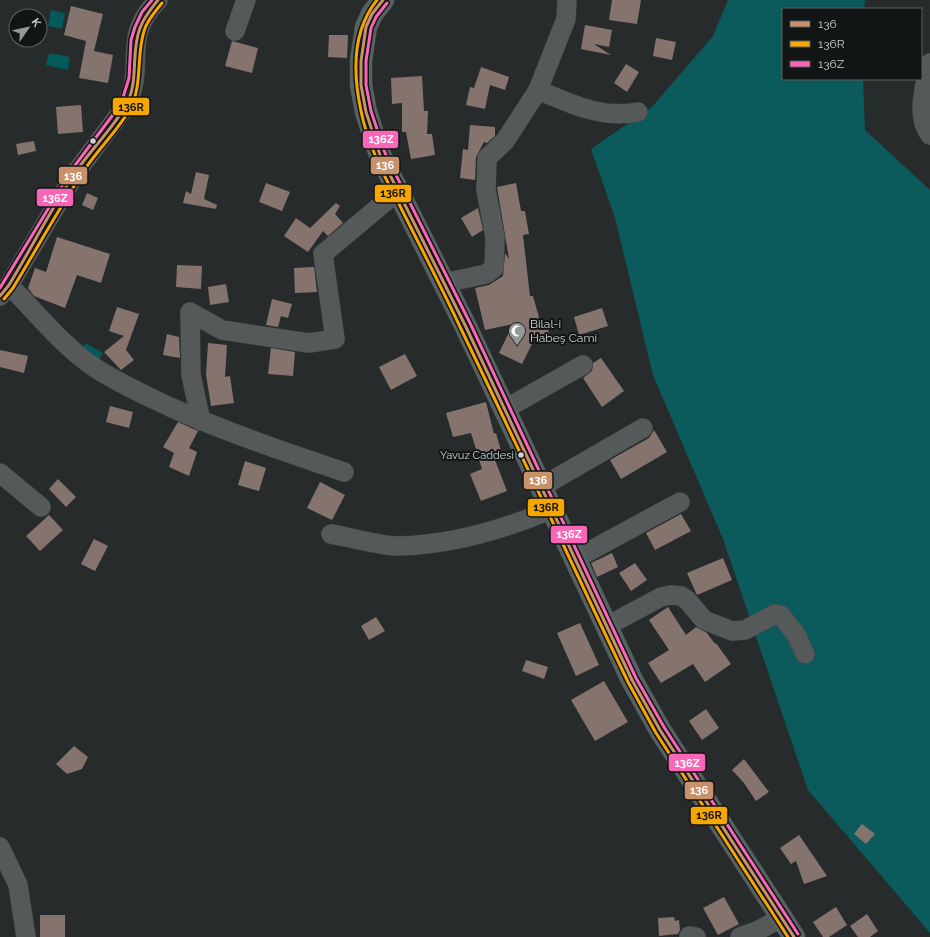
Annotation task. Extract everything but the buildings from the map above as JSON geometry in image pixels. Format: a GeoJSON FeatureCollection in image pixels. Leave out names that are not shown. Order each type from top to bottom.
{"type":"FeatureCollection","features":[{"type":"Feature","properties":{"kind":"main road"},"geometry":{"type":"LineString","coordinates":[[383,0],[372,14],[366,27],[362,48],[361,85],[366,112],[380,155],[505,409],[629,675],[660,730],[794,937]]}},
{"type":"Feature","properties":{"kind":"street"},"geometry":{"type":"LineString","coordinates":[[235,31],[246,0]]}},
{"type":"Feature","properties":{"kind":"street"},"geometry":{"type":"LineString","coordinates":[[444,283],[486,274],[494,268],[495,237],[486,190],[487,158],[505,141],[538,90],[566,19],[567,0]]}},
{"type":"Feature","properties":{"kind":"street"},"geometry":{"type":"LineString","coordinates":[[154,1],[143,17],[136,34],[136,75],[132,95],[125,107],[77,171],[5,291],[72,350],[97,369],[141,394],[201,421],[261,444],[344,472]]}},
{"type":"Feature","properties":{"kind":"street"},"geometry":{"type":"LineString","coordinates":[[930,63],[922,113],[923,123],[930,134]]}},
{"type":"Feature","properties":{"kind":"street"},"geometry":{"type":"LineString","coordinates":[[538,90],[577,107],[597,112],[623,115],[638,112]]}},
{"type":"Feature","properties":{"kind":"street"},"geometry":{"type":"LineString","coordinates":[[201,421],[192,375],[190,312],[222,330],[309,343],[335,339],[323,254],[398,191]]}},
{"type":"Feature","properties":{"kind":"street"},"geometry":{"type":"LineString","coordinates":[[505,409],[583,365]]}},
{"type":"Feature","properties":{"kind":"street"},"geometry":{"type":"LineString","coordinates":[[541,487],[643,428]]}},
{"type":"Feature","properties":{"kind":"street"},"geometry":{"type":"LineString","coordinates":[[0,473],[41,506]]}},
{"type":"Feature","properties":{"kind":"street"},"geometry":{"type":"LineString","coordinates":[[575,559],[680,502]]}},
{"type":"Feature","properties":{"kind":"street"},"geometry":{"type":"LineString","coordinates":[[331,534],[396,546],[458,540],[514,525],[552,509]]}},
{"type":"Feature","properties":{"kind":"street"},"geometry":{"type":"LineString","coordinates":[[607,626],[661,597],[671,595],[681,596],[687,600],[704,620],[732,631],[745,630],[775,614],[781,615],[797,636],[805,654]]}},
{"type":"Feature","properties":{"kind":"street"},"geometry":{"type":"LineString","coordinates":[[0,847],[18,885],[26,937]]}},
{"type":"Feature","properties":{"kind":"street"},"geometry":{"type":"LineString","coordinates":[[740,937],[757,931],[781,918]]}},
{"type":"Feature","properties":{"kind":"shaded area"},"geometry":{"type":"Polygon","coordinates":[[[728,0],[865,0],[864,8],[782,8],[782,80],[863,80],[865,130],[930,190],[930,933],[808,790],[723,539],[653,375],[615,218],[591,149],[652,107],[713,36],[728,0]]]}},
{"type":"Feature","properties":{"kind":"shaded area"},"geometry":{"type":"Polygon","coordinates":[[[51,10],[65,13],[62,29],[48,26],[51,10]]]}},
{"type":"Feature","properties":{"kind":"shaded area"},"geometry":{"type":"Polygon","coordinates":[[[49,53],[70,57],[68,70],[46,65],[49,53]]]}},
{"type":"Feature","properties":{"kind":"shaded area"},"geometry":{"type":"Polygon","coordinates":[[[86,343],[103,353],[98,362],[81,352],[86,343]]]}},
{"type":"Feature","properties":{"kind":"transit line","name":"136Z"},"geometry":{"type":"LineString","coordinates":[[0,288],[73,168],[121,104],[129,78],[131,40],[142,12],[152,0]]}},
{"type":"Feature","properties":{"kind":"transit line","name":"136"},"geometry":{"type":"LineString","coordinates":[[0,296],[9,285],[59,198],[77,170],[114,124],[125,107],[130,97],[134,78],[137,38],[140,28],[158,0]]}},
{"type":"Feature","properties":{"kind":"transit line","name":"136R"},"geometry":{"type":"LineString","coordinates":[[377,0],[363,25],[359,39],[356,68],[358,97],[364,124],[378,161],[454,314],[628,682],[656,733],[788,937]]}},
{"type":"Feature","properties":{"kind":"transit line","name":"136"},"geometry":{"type":"LineString","coordinates":[[383,0],[372,14],[366,27],[361,61],[361,85],[366,112],[380,155],[466,327],[632,680],[660,730],[794,937]]}},
{"type":"Feature","properties":{"kind":"transit line","name":"136R"},"geometry":{"type":"LineString","coordinates":[[4,299],[13,288],[63,203],[93,158],[119,126],[130,109],[137,90],[140,51],[145,27],[162,3]]}},
{"type":"Feature","properties":{"kind":"transit line","name":"136Z"},"geometry":{"type":"LineString","coordinates":[[387,3],[376,17],[371,28],[366,61],[366,85],[371,111],[385,153],[471,325],[636,678],[664,727],[798,934]]}},
{"type":"Feature","properties":{"kind":"place","name":"Bilal-i Habeş Cami"},"geometry":{"type":"Point","coordinates":[517,346]}},
{"type":"Feature","properties":{"kind":"place","name":"Yavuz Caddesi"},"geometry":{"type":"Point","coordinates":[521,455]}}]}
